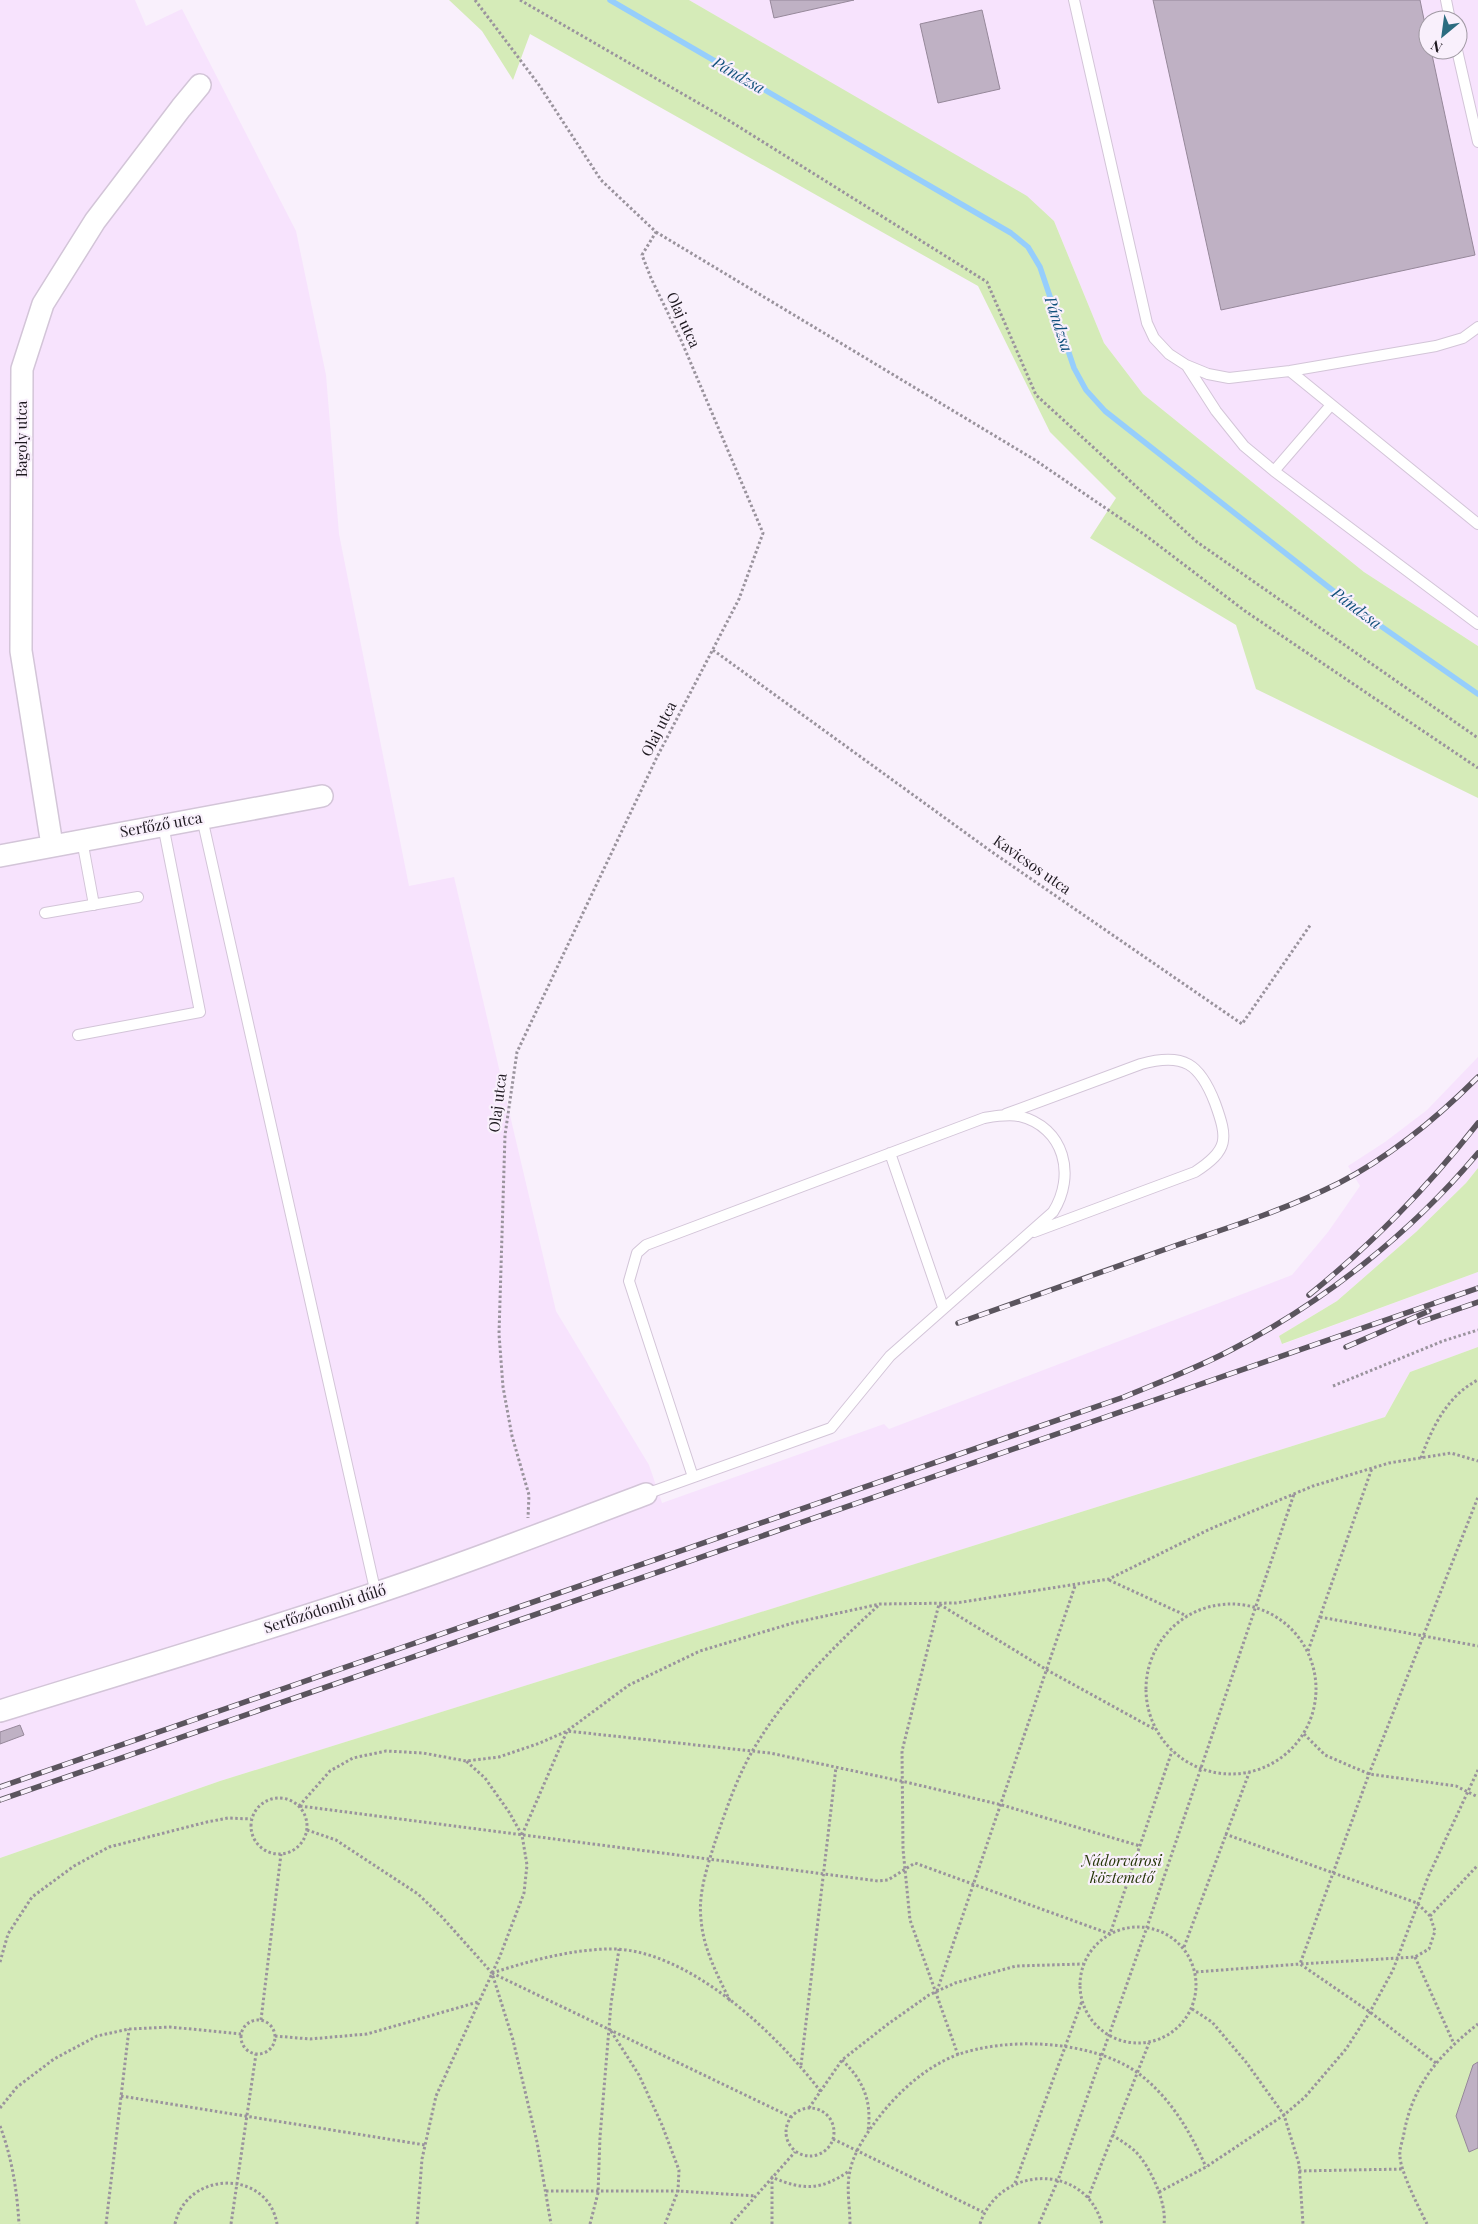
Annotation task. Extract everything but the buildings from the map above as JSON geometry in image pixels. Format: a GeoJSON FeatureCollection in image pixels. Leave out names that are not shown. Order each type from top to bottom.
{"type":"FeatureCollection","features":[{"type":"Feature","properties":{"kind":"street","name":"Bagoly utca"},"geometry":{"type":"LineString","coordinates":[[52,845],[21,651],[22,369],[43,304],[48,295],[95,221],[200,84]]}},
{"type":"Feature","properties":{"kind":"street","name":"Serfőző utca"},"geometry":{"type":"LineString","coordinates":[[0,856],[322,796]]}},
{"type":"Feature","properties":{"kind":"street","name":"Serfőződombi dűlő"},"geometry":{"type":"LineString","coordinates":[[0,1711],[88,1686],[376,1594],[646,1494]]}},
{"type":"Feature","properties":{"kind":"lane"},"geometry":{"type":"LineString","coordinates":[[1074,0],[1147,322],[1154,338],[1169,354],[1186,365],[1208,374],[1229,378],[1290,372],[1436,346],[1463,338],[1478,327]]}},
{"type":"Feature","properties":{"kind":"lane"},"geometry":{"type":"LineString","coordinates":[[1459,60],[1478,142]]}},
{"type":"Feature","properties":{"kind":"lane"},"geometry":{"type":"LineString","coordinates":[[1186,365],[1216,411],[1244,446],[1274,471],[1478,624]]}},
{"type":"Feature","properties":{"kind":"lane"},"geometry":{"type":"LineString","coordinates":[[1290,372],[1478,524]]}},
{"type":"Feature","properties":{"kind":"lane"},"geometry":{"type":"LineString","coordinates":[[1274,471],[1331,405]]}},
{"type":"Feature","properties":{"kind":"lane"},"geometry":{"type":"LineString","coordinates":[[202,818],[376,1594]]}},
{"type":"Feature","properties":{"kind":"lane"},"geometry":{"type":"LineString","coordinates":[[78,1035],[200,1012],[163,825]]}},
{"type":"Feature","properties":{"kind":"lane"},"geometry":{"type":"LineString","coordinates":[[82,840],[94,905]]}},
{"type":"Feature","properties":{"kind":"lane"},"geometry":{"type":"LineString","coordinates":[[45,913],[138,897]]}},
{"type":"Feature","properties":{"kind":"lane"},"geometry":{"type":"LineString","coordinates":[[693,1477],[629,1281],[637,1253],[646,1245],[984,1118],[1004,1115],[1141,1064],[1159,1059],[1172,1059],[1194,1067],[1202,1075],[1207,1082],[1224,1127],[1224,1139],[1215,1157],[1196,1172],[1026,1235]]}},
{"type":"Feature","properties":{"kind":"lane"},"geometry":{"type":"LineString","coordinates":[[646,1494],[831,1428],[890,1356],[943,1307],[1053,1212],[1061,1199],[1066,1170],[1063,1153],[1045,1130],[1031,1120],[1004,1115]]}},
{"type":"Feature","properties":{"kind":"lane"},"geometry":{"type":"LineString","coordinates":[[890,1153],[943,1307]]}},
{"type":"Feature","properties":{"kind":"path"},"geometry":{"type":"LineString","coordinates":[[475,0],[539,85],[601,180],[656,232],[1035,460],[1145,535],[1244,611],[1478,768]]}},
{"type":"Feature","properties":{"kind":"path"},"geometry":{"type":"LineString","coordinates":[[520,0],[728,120],[987,282],[1036,395],[1198,542],[1478,738]]}},
{"type":"Feature","properties":{"kind":"path","name":"Olaj utca"},"geometry":{"type":"LineString","coordinates":[[519,1542],[530,1512],[529,1495],[512,1436],[503,1387],[499,1334],[505,1135],[516,1052],[658,757],[739,598],[763,533],[689,358],[642,255],[656,232]]}},
{"type":"Feature","properties":{"kind":"path","name":"Kavicsos utca"},"geometry":{"type":"LineString","coordinates":[[712,650],[992,852],[1242,1024],[1311,924]]}},
{"type":"Feature","properties":{"kind":"path"},"geometry":{"type":"LineString","coordinates":[[1333,1386],[1443,1341],[1478,1330]]}},
{"type":"Feature","properties":{"kind":"path"},"geometry":{"type":"LineString","coordinates":[[1421,1458],[1430,1435],[1447,1407],[1466,1386],[1478,1380]]}},
{"type":"Feature","properties":{"kind":"path"},"geometry":{"type":"LineString","coordinates":[[299,1806],[330,1772],[353,1758],[386,1751],[423,1753],[466,1761],[498,1757],[540,1743],[567,1731],[629,1685],[700,1651],[793,1623],[880,1604],[939,1604],[1001,1598],[1109,1580],[1210,1529],[1294,1494],[1372,1468],[1450,1453],[1478,1461]]}},
{"type":"Feature","properties":{"kind":"path"},"geometry":{"type":"LineString","coordinates":[[1308,1651],[1372,1468]]}},
{"type":"Feature","properties":{"kind":"path"},"geometry":{"type":"LineString","coordinates":[[1039,2224],[1058,2180],[1201,1769],[1294,1494]]}},
{"type":"Feature","properties":{"kind":"path"},"geometry":{"type":"LineString","coordinates":[[1300,1964],[1369,1774],[1478,1497]]}},
{"type":"Feature","properties":{"kind":"path"},"geometry":{"type":"LineString","coordinates":[[1109,1580],[1187,1616]]}},
{"type":"Feature","properties":{"kind":"path"},"geometry":{"type":"LineString","coordinates":[[937,1992],[1002,1805],[1074,1586]]}},
{"type":"Feature","properties":{"kind":"path"},"geometry":{"type":"LineString","coordinates":[[730,2001],[708,1953],[700,1918],[705,1874],[736,1785],[752,1751],[771,1722],[808,1677],[849,1632],[880,1604]]}},
{"type":"Feature","properties":{"kind":"path"},"geometry":{"type":"LineString","coordinates":[[939,1604],[1046,1670],[1156,1730]]}},
{"type":"Feature","properties":{"kind":"path"},"geometry":{"type":"LineString","coordinates":[[939,1604],[902,1751],[905,1869],[910,1920],[958,2056]]}},
{"type":"Feature","properties":{"kind":"path"},"geometry":{"type":"LineString","coordinates":[[1232,1604],[1255,1608],[1277,1617],[1294,1632],[1308,1651],[1316,1679],[1315,1708],[1304,1734],[1290,1752],[1271,1765],[1249,1773],[1225,1774],[1201,1769],[1172,1751],[1156,1730],[1148,1705],[1146,1680],[1153,1655],[1167,1633],[1187,1616],[1208,1607],[1232,1604]]}},
{"type":"Feature","properties":{"kind":"path"},"geometry":{"type":"LineString","coordinates":[[1320,1617],[1478,1646]]}},
{"type":"Feature","properties":{"kind":"path"},"geometry":{"type":"LineString","coordinates":[[567,1731],[752,1751],[836,1767],[1002,1805],[1140,1846]]}},
{"type":"Feature","properties":{"kind":"path"},"geometry":{"type":"LineString","coordinates":[[522,1835],[567,1731]]}},
{"type":"Feature","properties":{"kind":"path"},"geometry":{"type":"LineString","coordinates":[[1304,1734],[1325,1755],[1369,1774],[1456,1786],[1478,1797]]}},
{"type":"Feature","properties":{"kind":"path"},"geometry":{"type":"LineString","coordinates":[[1110,1934],[1172,1751]]}},
{"type":"Feature","properties":{"kind":"path"},"geometry":{"type":"LineString","coordinates":[[417,2224],[422,2159],[436,2096],[492,1973],[524,1893],[527,1865],[522,1835],[510,1812],[485,1778],[466,1761]]}},
{"type":"Feature","properties":{"kind":"path"},"geometry":{"type":"LineString","coordinates":[[800,2065],[836,1767]]}},
{"type":"Feature","properties":{"kind":"path"},"geometry":{"type":"LineString","coordinates":[[1159,2192],[1206,2167],[1284,2115],[1304,2097],[1346,2049],[1370,2012],[1396,1959],[1417,1903],[1478,1770]]}},
{"type":"Feature","properties":{"kind":"path"},"geometry":{"type":"LineString","coordinates":[[1184,1948],[1249,1773]]}},
{"type":"Feature","properties":{"kind":"path"},"geometry":{"type":"LineString","coordinates":[[299,1806],[304,1813],[307,1830],[301,1844],[288,1853],[281,1854],[272,1854],[257,1844],[252,1837],[251,1819],[259,1804],[267,1800],[284,1798],[299,1806],[878,1881],[888,1880],[915,1863],[1110,1934]]}},
{"type":"Feature","properties":{"kind":"path"},"geometry":{"type":"LineString","coordinates":[[0,1962],[8,1934],[32,1898],[74,1866],[109,1847],[207,1822],[228,1818],[251,1819]]}},
{"type":"Feature","properties":{"kind":"path"},"geometry":{"type":"LineString","coordinates":[[307,1830],[336,1840],[418,1894],[442,1917],[492,1973],[791,2117]]}},
{"type":"Feature","properties":{"kind":"path"},"geometry":{"type":"LineString","coordinates":[[1196,1972],[1415,1957],[1429,1949],[1435,1931],[1430,1916],[1417,1903],[1225,1834]]}},
{"type":"Feature","properties":{"kind":"path"},"geometry":{"type":"LineString","coordinates":[[261,2020],[281,1854]]}},
{"type":"Feature","properties":{"kind":"path"},"geometry":{"type":"LineString","coordinates":[[1430,1916],[1478,1865]]}},
{"type":"Feature","properties":{"kind":"path"},"geometry":{"type":"LineString","coordinates":[[1146,1927],[1160,1930],[1184,1948],[1196,1972],[1197,1991],[1192,2009],[1182,2025],[1167,2036],[1149,2043],[1135,2044],[1121,2041],[1108,2035],[1096,2026],[1087,2014],[1082,2001],[1080,1982],[1083,1964],[1090,1952],[1110,1934],[1121,1928],[1146,1927]]}},
{"type":"Feature","properties":{"kind":"path"},"geometry":{"type":"LineString","coordinates":[[492,1973],[530,1961],[606,1949],[639,1952],[668,1962],[698,1978],[757,2023],[800,2065],[821,2092]]}},
{"type":"Feature","properties":{"kind":"path"},"geometry":{"type":"LineString","coordinates":[[590,2224],[598,2189],[600,2137],[609,2030],[620,1949]]}},
{"type":"Feature","properties":{"kind":"path"},"geometry":{"type":"LineString","coordinates":[[1415,1957],[1454,2044]]}},
{"type":"Feature","properties":{"kind":"path"},"geometry":{"type":"LineString","coordinates":[[809,2108],[842,2060],[929,1995],[955,1982],[1016,1966],[1083,1964]]}},
{"type":"Feature","properties":{"kind":"path"},"geometry":{"type":"LineString","coordinates":[[1300,1964],[1370,2012],[1436,2063]]}},
{"type":"Feature","properties":{"kind":"path"},"geometry":{"type":"LineString","coordinates":[[492,1973],[513,2040],[537,2142],[551,2224]]}},
{"type":"Feature","properties":{"kind":"path"},"geometry":{"type":"LineString","coordinates":[[1014,2183],[1082,2001]]}},
{"type":"Feature","properties":{"kind":"path"},"geometry":{"type":"LineString","coordinates":[[275,2036],[310,2039],[367,2034],[479,2002]]}},
{"type":"Feature","properties":{"kind":"path"},"geometry":{"type":"LineString","coordinates":[[1192,2009],[1212,2022],[1246,2062],[1284,2115],[1300,2171],[1303,2224]]}},
{"type":"Feature","properties":{"kind":"path"},"geometry":{"type":"LineString","coordinates":[[255,2020],[261,2020],[270,2026],[275,2036],[274,2041],[270,2050],[256,2054],[250,2053],[242,2045],[240,2034],[246,2025],[255,2020]]}},
{"type":"Feature","properties":{"kind":"path"},"geometry":{"type":"LineString","coordinates":[[1427,2224],[1414,2198],[1400,2156],[1407,2119],[1420,2085],[1436,2063],[1454,2044],[1478,2024]]}},
{"type":"Feature","properties":{"kind":"path"},"geometry":{"type":"LineString","coordinates":[[0,2108],[17,2087],[54,2059],[97,2036],[129,2029],[170,2027],[240,2034]]}},
{"type":"Feature","properties":{"kind":"path"},"geometry":{"type":"LineString","coordinates":[[106,2224],[129,2029]]}},
{"type":"Feature","properties":{"kind":"path"},"geometry":{"type":"LineString","coordinates":[[609,2030],[640,2075],[679,2170],[678,2191],[665,2224]]}},
{"type":"Feature","properties":{"kind":"path"},"geometry":{"type":"LineString","coordinates":[[1088,2198],[1149,2043]]}},
{"type":"Feature","properties":{"kind":"path"},"geometry":{"type":"LineString","coordinates":[[850,2224],[850,2170],[868,2132],[890,2102],[903,2089],[926,2072],[958,2056],[987,2048],[1027,2044],[1065,2047],[1101,2055],[1137,2072],[1160,2092],[1182,2120],[1206,2167]]}},
{"type":"Feature","properties":{"kind":"path"},"geometry":{"type":"LineString","coordinates":[[231,2224],[256,2054]]}},
{"type":"Feature","properties":{"kind":"path"},"geometry":{"type":"LineString","coordinates":[[842,2060],[852,2070],[864,2089],[870,2113],[868,2132]]}},
{"type":"Feature","properties":{"kind":"path"},"geometry":{"type":"LineString","coordinates":[[121,2096],[425,2145]]}},
{"type":"Feature","properties":{"kind":"path"},"geometry":{"type":"LineString","coordinates":[[809,2108],[824,2112],[833,2124],[833,2138],[825,2152],[818,2156],[802,2156],[795,2152],[786,2139],[787,2124],[791,2117],[796,2112],[809,2108]]}},
{"type":"Feature","properties":{"kind":"path"},"geometry":{"type":"LineString","coordinates":[[0,2126],[7,2145],[17,2190],[20,2224]]}},
{"type":"Feature","properties":{"kind":"path"},"geometry":{"type":"LineString","coordinates":[[1112,2135],[1136,2152],[1159,2192],[1164,2224]]}},
{"type":"Feature","properties":{"kind":"path"},"geometry":{"type":"LineString","coordinates":[[833,2138],[983,2212]]}},
{"type":"Feature","properties":{"kind":"path"},"geometry":{"type":"LineString","coordinates":[[731,2224],[795,2152]]}},
{"type":"Feature","properties":{"kind":"path"},"geometry":{"type":"LineString","coordinates":[[772,2177],[790,2185],[809,2186],[831,2183],[850,2170]]}},
{"type":"Feature","properties":{"kind":"path"},"geometry":{"type":"LineString","coordinates":[[1300,2171],[1404,2170]]}},
{"type":"Feature","properties":{"kind":"path"},"geometry":{"type":"LineString","coordinates":[[772,2177],[772,2224]]}},
{"type":"Feature","properties":{"kind":"path"},"geometry":{"type":"LineString","coordinates":[[980,2224],[983,2212],[996,2195],[1014,2183],[1036,2178],[1058,2180],[1074,2187],[1088,2198],[1100,2215],[1102,2224]]}},
{"type":"Feature","properties":{"kind":"path"},"geometry":{"type":"LineString","coordinates":[[175,2224],[176,2217],[188,2198],[203,2187],[221,2182],[247,2187],[262,2195],[275,2213],[277,2224]]}},
{"type":"Feature","properties":{"kind":"path"},"geometry":{"type":"LineString","coordinates":[[546,2190],[678,2191],[756,2196]]}},
{"type":"Feature","properties":{"kind":"shaded area"},"geometry":{"type":"Polygon","coordinates":[[[0,0],[135,0],[146,26],[182,9],[296,231],[326,375],[339,534],[409,886],[454,877],[556,1311],[649,1465],[662,1503],[884,1424],[889,1429],[1292,1275],[1328,1232],[1360,1186],[1348,1166],[1385,1142],[1427,1110],[1478,1057],[1478,1168],[1466,1183],[1416,1232],[1337,1301],[1279,1336],[1283,1344],[1478,1272],[1478,1347],[1410,1372],[1385,1417],[220,1781],[0,1858],[0,0]]]}},
{"type":"Feature","properties":{"kind":"shaded area"},"geometry":{"type":"Polygon","coordinates":[[[689,0],[1478,0],[1478,646],[1364,572],[1143,394],[1104,343],[1054,221],[1027,197],[689,0]]]}},
{"type":"Feature","properties":{"kind":"green space"},"geometry":{"type":"Polygon","coordinates":[[[449,0],[689,0],[1027,196],[1054,221],[1104,343],[1143,394],[1364,572],[1478,646],[1478,798],[1256,689],[1236,625],[1090,538],[1116,498],[1050,432],[978,286],[530,34],[513,80],[482,31],[449,0]]]}},
{"type":"Feature","properties":{"kind":"green space"},"geometry":{"type":"Polygon","coordinates":[[[1478,1168],[1478,1272],[1282,1344],[1279,1336],[1337,1301],[1416,1232],[1466,1183],[1478,1168]]]}},
{"type":"Feature","properties":{"kind":"green space","name":"Nádorvárosi köztemető"},"geometry":{"type":"Polygon","coordinates":[[[1478,1347],[1478,2224],[0,2224],[0,1858],[220,1781],[1385,1417],[1410,1372],[1478,1347]]]}},
{"type":"Feature","properties":{"kind":"waterway","name":"Pándzsa"},"geometry":{"type":"LineString","coordinates":[[610,0],[1011,233],[1028,247],[1040,267],[1074,368],[1086,390],[1105,411],[1355,608],[1478,694]]}},
{"type":"Feature","properties":{"kind":"railway"},"geometry":{"type":"LineString","coordinates":[[958,1323],[1301,1201],[1339,1183],[1377,1161],[1430,1121],[1478,1077]]}},
{"type":"Feature","properties":{"kind":"railway"},"geometry":{"type":"LineString","coordinates":[[1309,1295],[1356,1255],[1398,1214],[1439,1170],[1478,1123]]}},
{"type":"Feature","properties":{"kind":"railway"},"geometry":{"type":"LineString","coordinates":[[0,1787],[1124,1397],[1178,1375],[1218,1357],[1266,1331],[1332,1288],[1395,1238],[1424,1211],[1478,1153]]}},
{"type":"Feature","properties":{"kind":"railway"},"geometry":{"type":"LineString","coordinates":[[0,1800],[1478,1288]]}},
{"type":"Feature","properties":{"kind":"railway"},"geometry":{"type":"LineString","coordinates":[[1420,1322],[1478,1302]]}},
{"type":"Feature","properties":{"kind":"railway"},"geometry":{"type":"LineString","coordinates":[[1346,1347],[1429,1311]]}}]}
